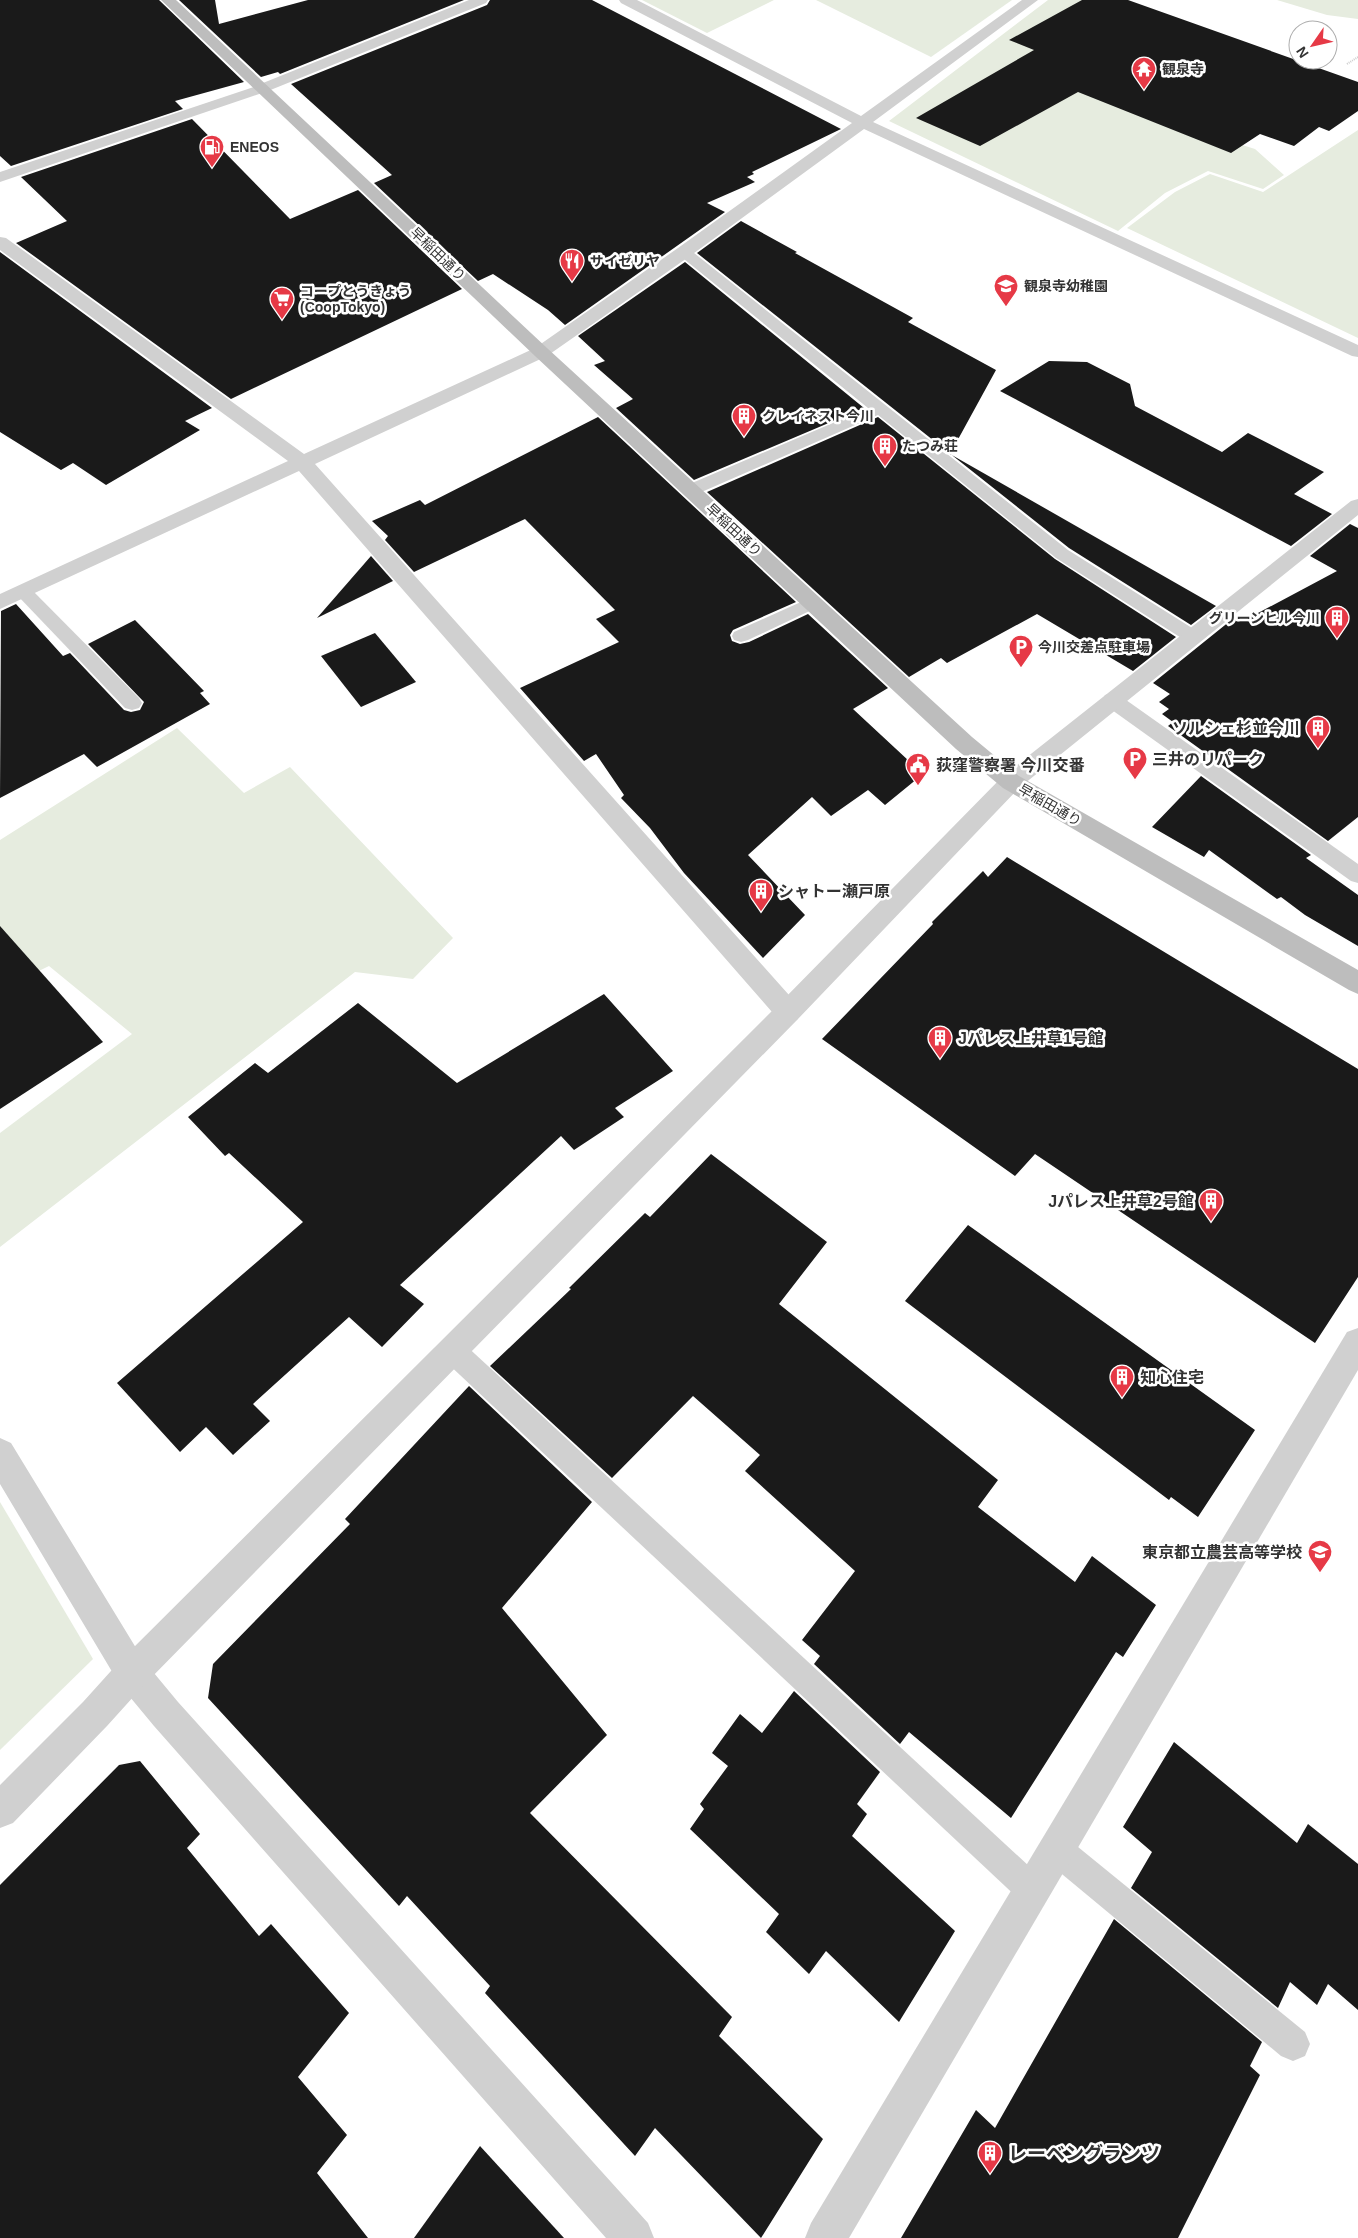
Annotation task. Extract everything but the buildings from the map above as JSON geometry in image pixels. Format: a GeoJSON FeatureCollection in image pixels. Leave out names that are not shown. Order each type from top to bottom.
{"type":"FeatureCollection","features":[{"type":"Feature","properties":{"kind":"main road","name":"早稲田通り"},"geometry":{"type":"LineString","coordinates":[[168,0],[541,352],[964,743],[1011,782],[1358,983]]}},
{"type":"Feature","properties":{"kind":"street"},"geometry":{"type":"LineString","coordinates":[[0,177],[263,88],[481,0]]}},
{"type":"Feature","properties":{"kind":"street"},"geometry":{"type":"LineString","coordinates":[[626,0],[864,123],[1358,352]]}},
{"type":"Feature","properties":{"kind":"street"},"geometry":{"type":"LineString","coordinates":[[0,602],[541,352],[864,123],[1032,0]]}},
{"type":"Feature","properties":{"kind":"street"},"geometry":{"type":"LineString","coordinates":[[0,242],[302,462],[788,1012]]}},
{"type":"Feature","properties":{"kind":"street"},"geometry":{"type":"LineString","coordinates":[[0,1810],[95,1714],[132,1673],[788,1012],[1011,782],[1358,505]]}},
{"type":"Feature","properties":{"kind":"street"},"geometry":{"type":"LineString","coordinates":[[826,2238],[1358,1342]]}},
{"type":"Feature","properties":{"kind":"street"},"geometry":{"type":"LineString","coordinates":[[0,1454],[132,1673],[173,1722],[633,2238]]}},
{"type":"Feature","properties":{"kind":"lane"},"geometry":{"type":"LineString","coordinates":[[684,252],[1062,554],[1194,637]]}},
{"type":"Feature","properties":{"kind":"lane"},"geometry":{"type":"LineString","coordinates":[[691,490],[879,409]]}},
{"type":"Feature","properties":{"kind":"lane"},"geometry":{"type":"LineString","coordinates":[[23,592],[132,703]]}},
{"type":"Feature","properties":{"kind":"lane"},"geometry":{"type":"LineString","coordinates":[[741,636],[812,603]]}},
{"type":"Feature","properties":{"kind":"lane"},"geometry":{"type":"LineString","coordinates":[[1112,700],[1358,875]]}},
{"type":"Feature","properties":{"kind":"lane"},"geometry":{"type":"LineString","coordinates":[[453,1351],[1033,1891]]}},
{"type":"Feature","properties":{"kind":"lane"},"geometry":{"type":"LineString","coordinates":[[1056,1849],[1293,2044]]}},
{"type":"Feature","properties":{"kind":"path"},"geometry":{"type":"LineString","coordinates":[[1347,64],[1358,58]]}},
{"type":"Feature","properties":{"kind":"shaded area"},"geometry":{"type":"Polygon","coordinates":[[[642,0],[774,0],[707,33],[642,0]]]}},
{"type":"Feature","properties":{"kind":"shaded area"},"geometry":{"type":"Polygon","coordinates":[[[816,0],[1012,0],[931,57],[816,0]]]}},
{"type":"Feature","properties":{"kind":"shaded area"},"geometry":{"type":"Polygon","coordinates":[[[1048,0],[1130,0],[1103,9],[1140,113],[1255,149],[1284,175],[1263,189],[1208,171],[1165,193],[1118,231],[889,121],[1048,0]]]}},
{"type":"Feature","properties":{"kind":"shaded area"},"geometry":{"type":"Polygon","coordinates":[[[1277,0],[1358,0],[1358,19],[1327,15],[1277,0]]]}},
{"type":"Feature","properties":{"kind":"shaded area"},"geometry":{"type":"Polygon","coordinates":[[[1358,130],[1358,338],[1127,228],[1175,192],[1210,174],[1263,192],[1358,130]]]}},
{"type":"Feature","properties":{"kind":"shaded area"},"geometry":{"type":"Polygon","coordinates":[[[177,728],[244,793],[290,767],[453,938],[413,979],[355,972],[0,1247],[0,1133],[132,1034],[49,966],[0,990],[0,840],[177,728]]]}},
{"type":"Feature","properties":{"kind":"shaded area"},"geometry":{"type":"Polygon","coordinates":[[[0,1502],[93,1659],[0,1750],[0,1502]]]}},
{"type":"Feature","properties":{"kind":"place","name":"観泉寺"},"geometry":{"type":"Point","coordinates":[1144,90]}},
{"type":"Feature","properties":{"kind":"place","name":"ENEOS"},"geometry":{"type":"Point","coordinates":[212,168]}},
{"type":"Feature","properties":{"kind":"place","name":"サイゼリヤ"},"geometry":{"type":"Point","coordinates":[572,282]}},
{"type":"Feature","properties":{"kind":"place","name":"観泉寺幼稚園"},"geometry":{"type":"Point","coordinates":[1006,307]}},
{"type":"Feature","properties":{"kind":"place","name":"コープとうきょう (CoopTokyo)"},"geometry":{"type":"Point","coordinates":[282,320]}},
{"type":"Feature","properties":{"kind":"place","name":"クレイネスト今川"},"geometry":{"type":"Point","coordinates":[744,437]}},
{"type":"Feature","properties":{"kind":"place","name":"たつみ荘"},"geometry":{"type":"Point","coordinates":[885,467]}},
{"type":"Feature","properties":{"kind":"place","name":"グリーンヒル今川"},"geometry":{"type":"Point","coordinates":[1337,639]}},
{"type":"Feature","properties":{"kind":"place","name":"今川交差点駐車場"},"geometry":{"type":"Point","coordinates":[1021,668]}},
{"type":"Feature","properties":{"kind":"place","name":"ソルシェ杉並今川"},"geometry":{"type":"Point","coordinates":[1318,749]}},
{"type":"Feature","properties":{"kind":"place","name":"三井のリパーク"},"geometry":{"type":"Point","coordinates":[1135,780]}},
{"type":"Feature","properties":{"kind":"place","name":"荻窪警察署 今川交番"},"geometry":{"type":"Point","coordinates":[918,786]}},
{"type":"Feature","properties":{"kind":"place","name":"シャトー瀬戸原"},"geometry":{"type":"Point","coordinates":[761,912]}},
{"type":"Feature","properties":{"kind":"place","name":"Jパレス上井草1号館"},"geometry":{"type":"Point","coordinates":[940,1059]}},
{"type":"Feature","properties":{"kind":"place","name":"Jパレス上井草2号館"},"geometry":{"type":"Point","coordinates":[1211,1222]}},
{"type":"Feature","properties":{"kind":"place","name":"知心住宅"},"geometry":{"type":"Point","coordinates":[1122,1398]}},
{"type":"Feature","properties":{"kind":"place","name":"東京都立農芸高等学校"},"geometry":{"type":"Point","coordinates":[1320,1573]}},
{"type":"Feature","properties":{"kind":"place","name":"レーベングランツ"},"geometry":{"type":"Point","coordinates":[990,2174]}}]}
